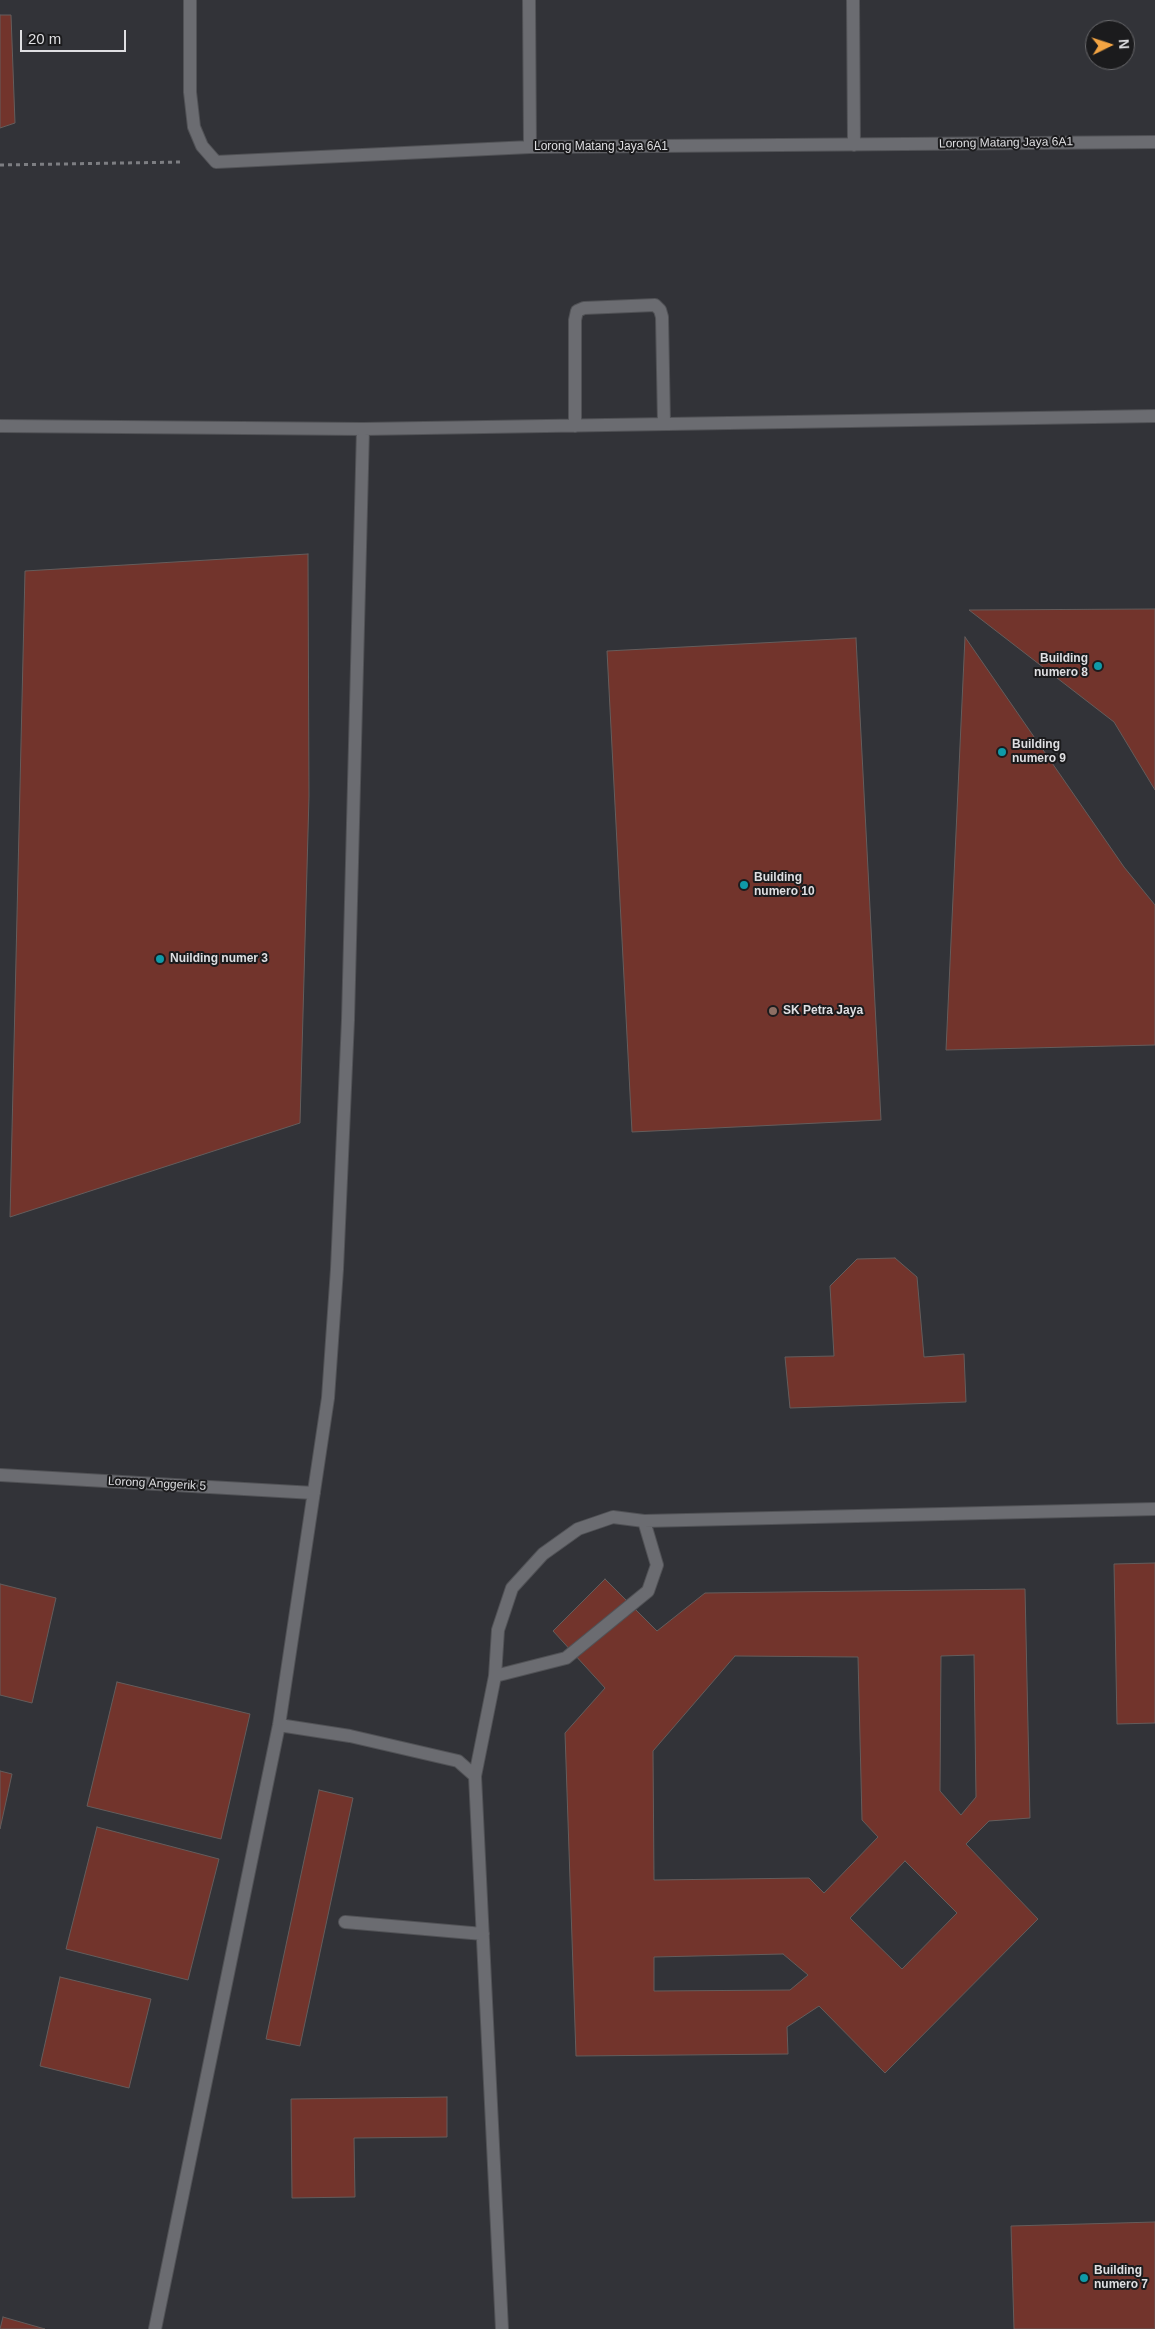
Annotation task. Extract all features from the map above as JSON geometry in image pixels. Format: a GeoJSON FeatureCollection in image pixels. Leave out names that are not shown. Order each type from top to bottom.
{"type":"FeatureCollection","features":[{"type":"Feature","properties":{"kind":"street"},"geometry":{"type":"LineString","coordinates":[[190,0],[190,92],[194,127],[202,146],[216,162]]}},
{"type":"Feature","properties":{"kind":"street"},"geometry":{"type":"LineString","coordinates":[[528,0],[530,147]]}},
{"type":"Feature","properties":{"kind":"street"},"geometry":{"type":"LineString","coordinates":[[853,0],[854,145]]}},
{"type":"Feature","properties":{"kind":"street","name":"Lorong Matang Jaya 6A1"},"geometry":{"type":"LineString","coordinates":[[216,162],[530,147],[1155,142]]}},
{"type":"Feature","properties":{"kind":"street"},"geometry":{"type":"LineString","coordinates":[[575,426],[575,320],[577,311],[584,308],[655,305],[660,310],[662,317],[664,424]]}},
{"type":"Feature","properties":{"kind":"street"},"geometry":{"type":"LineString","coordinates":[[0,426],[363,429],[1155,416]]}},
{"type":"Feature","properties":{"kind":"street"},"geometry":{"type":"LineString","coordinates":[[156,2329],[279,1725],[328,1398],[337,1269],[348,1020],[363,429]]}},
{"type":"Feature","properties":{"kind":"street","name":"Lorong Anggerik 5"},"geometry":{"type":"LineString","coordinates":[[0,1475],[314,1493]]}},
{"type":"Feature","properties":{"kind":"street"},"geometry":{"type":"LineString","coordinates":[[502,2329],[475,1776],[494,1676],[498,1630],[512,1588],[543,1554],[578,1529],[613,1517],[644,1521],[1155,1509]]}},
{"type":"Feature","properties":{"kind":"street"},"geometry":{"type":"LineString","coordinates":[[494,1676],[566,1658],[648,1591],[657,1565],[644,1521]]}},
{"type":"Feature","properties":{"kind":"street"},"geometry":{"type":"LineString","coordinates":[[279,1725],[350,1736],[458,1761],[475,1776]]}},
{"type":"Feature","properties":{"kind":"street"},"geometry":{"type":"LineString","coordinates":[[345,1922],[482,1934]]}},
{"type":"Feature","properties":{"kind":"path"},"geometry":{"type":"LineString","coordinates":[[0,164],[216,162]]}},
{"type":"Feature","properties":{"kind":"building"},"geometry":{"type":"Polygon","coordinates":[[[0,15],[11,15],[15,123],[0,128],[0,15]]]}},
{"type":"Feature","properties":{"kind":"building","name":"Nuilding numer 3"},"geometry":{"type":"Polygon","coordinates":[[[308,554],[309,796],[300,1123],[10,1217],[25,571],[308,554]]]}},
{"type":"Feature","properties":{"kind":"building","name":"Building numero 8"},"geometry":{"type":"Polygon","coordinates":[[[1155,609],[1155,790],[1114,722],[969,610],[1155,609]]]}},
{"type":"Feature","properties":{"kind":"building","name":"Building numero 9"},"geometry":{"type":"Polygon","coordinates":[[[965,637],[1124,867],[1155,905],[1155,1045],[946,1050],[965,637]]]}},
{"type":"Feature","properties":{"kind":"building","name":"Building numero 10"},"geometry":{"type":"Polygon","coordinates":[[[856,638],[881,1120],[632,1132],[607,651],[856,638]]]}},
{"type":"Feature","properties":{"kind":"building"},"geometry":{"type":"Polygon","coordinates":[[[895,1258],[917,1277],[924,1357],[964,1354],[966,1402],[790,1408],[785,1357],[834,1356],[830,1286],[857,1259],[895,1258]]]}},
{"type":"Feature","properties":{"kind":"building"},"geometry":{"type":"Polygon","coordinates":[[[1155,1563],[1155,1723],[1117,1724],[1114,1564],[1155,1563]]]}},
{"type":"Feature","properties":{"kind":"building"},"geometry":{"type":"Polygon","coordinates":[[[605,1579],[657,1631],[705,1593],[1025,1589],[1030,1818],[989,1821],[966,1844],[1038,1919],[885,2073],[819,2006],[787,2027],[788,2054],[576,2056],[565,1733],[605,1688],[553,1631],[605,1579]],[[974,1655],[941,1656],[940,1791],[961,1815],[976,1797],[974,1655]],[[735,1656],[653,1751],[654,1880],[809,1878],[824,1893],[878,1837],[862,1820],[858,1657],[735,1656]],[[905,1861],[850,1918],[902,1969],[957,1913],[905,1861]],[[783,1954],[654,1957],[654,1991],[790,1990],[808,1975],[783,1954]]]}},
{"type":"Feature","properties":{"kind":"building"},"geometry":{"type":"Polygon","coordinates":[[[0,1584],[56,1598],[32,1703],[0,1695],[0,1584]]]}},
{"type":"Feature","properties":{"kind":"building"},"geometry":{"type":"Polygon","coordinates":[[[117,1682],[250,1714],[221,1839],[87,1806],[117,1682]]]}},
{"type":"Feature","properties":{"kind":"building"},"geometry":{"type":"Polygon","coordinates":[[[0,1771],[12,1774],[0,1829],[0,1771]]]}},
{"type":"Feature","properties":{"kind":"building"},"geometry":{"type":"Polygon","coordinates":[[[319,1790],[353,1798],[300,2046],[266,2039],[319,1790]]]}},
{"type":"Feature","properties":{"kind":"building"},"geometry":{"type":"Polygon","coordinates":[[[97,1827],[219,1859],[188,1980],[66,1949],[97,1827]]]}},
{"type":"Feature","properties":{"kind":"building"},"geometry":{"type":"Polygon","coordinates":[[[60,1977],[151,1999],[129,2088],[40,2066],[60,1977]]]}},
{"type":"Feature","properties":{"kind":"building"},"geometry":{"type":"Polygon","coordinates":[[[447,2097],[447,2137],[354,2138],[355,2197],[292,2198],[291,2099],[447,2097]]]}},
{"type":"Feature","properties":{"kind":"building","name":"Building numero 7"},"geometry":{"type":"Polygon","coordinates":[[[1155,2222],[1155,2329],[1014,2329],[1011,2226],[1155,2222]]]}},
{"type":"Feature","properties":{"kind":"building"},"geometry":{"type":"Polygon","coordinates":[[[3,2317],[45,2329],[0,2329],[3,2317]]]}},
{"type":"Feature","properties":{"kind":"place","name":"Building numero 8"},"geometry":{"type":"Point","coordinates":[1098,666]}},
{"type":"Feature","properties":{"kind":"place","name":"Building numero 9"},"geometry":{"type":"Point","coordinates":[1002,752]}},
{"type":"Feature","properties":{"kind":"place","name":"Building numero 10"},"geometry":{"type":"Point","coordinates":[744,885]}},
{"type":"Feature","properties":{"kind":"place","name":"Nuilding numer 3"},"geometry":{"type":"Point","coordinates":[160,959]}},
{"type":"Feature","properties":{"kind":"place","name":"SK Petra Jaya"},"geometry":{"type":"Point","coordinates":[773,1011]}},
{"type":"Feature","properties":{"kind":"place","name":"Building numero 7"},"geometry":{"type":"Point","coordinates":[1084,2278]}}]}
